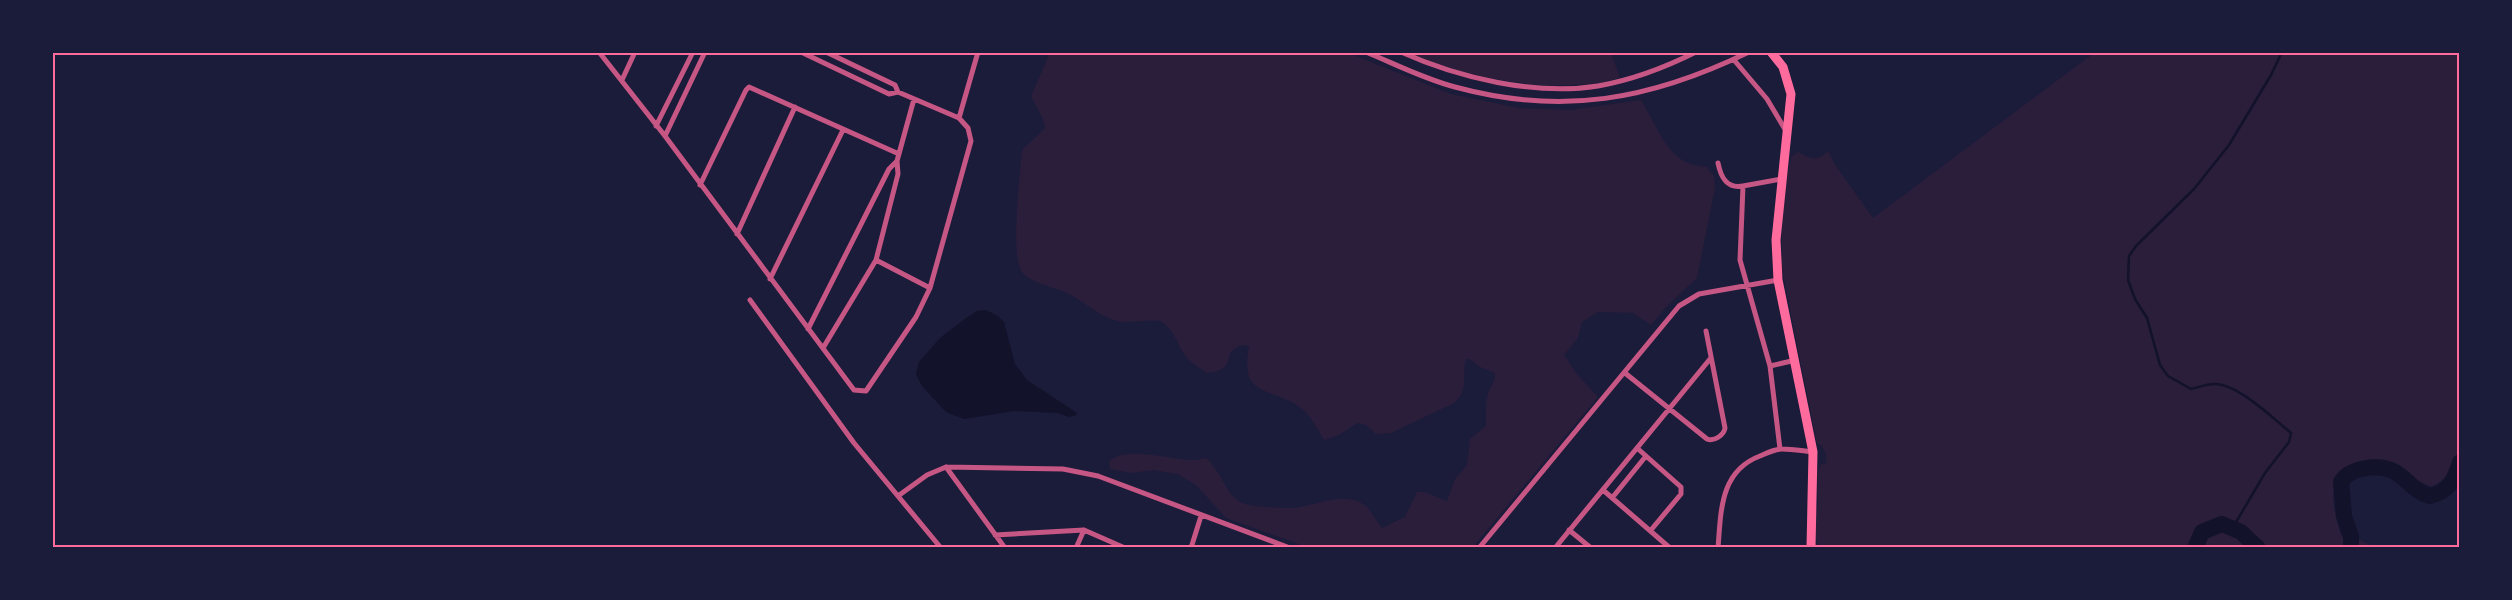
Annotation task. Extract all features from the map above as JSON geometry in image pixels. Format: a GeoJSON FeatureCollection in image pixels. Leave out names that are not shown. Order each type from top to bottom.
{"type":"FeatureCollection","features":[{"type":"Feature","properties":{"kind":"main road"},"geometry":{"type":"LineString","coordinates":[[1771,52],[1783,67],[1789,83],[1788,133],[1777,215],[1778,280],[1796,360],[1813,452],[1811,548]]}},
{"type":"Feature","properties":{"kind":"street"},"geometry":{"type":"LineString","coordinates":[[599,52],[665,136],[854,390],[866,391],[916,317],[930,288],[971,141],[968,128],[959,118],[898,92],[889,94],[801,52]]}},
{"type":"Feature","properties":{"kind":"street"},"geometry":{"type":"LineString","coordinates":[[622,80],[634,52]]}},
{"type":"Feature","properties":{"kind":"street"},"geometry":{"type":"LineString","coordinates":[[656,126],[693,52]]}},
{"type":"Feature","properties":{"kind":"street"},"geometry":{"type":"LineString","coordinates":[[665,136],[705,52]]}},
{"type":"Feature","properties":{"kind":"street"},"geometry":{"type":"LineString","coordinates":[[826,52],[895,85],[898,92]]}},
{"type":"Feature","properties":{"kind":"street"},"geometry":{"type":"LineString","coordinates":[[959,118],[978,52]]}},
{"type":"Feature","properties":{"kind":"street"},"geometry":{"type":"LineString","coordinates":[[1366,52],[1453,86],[1484,94],[1545,103],[1570,102],[1640,93],[1681,81],[1749,52]]}},
{"type":"Feature","properties":{"kind":"street"},"geometry":{"type":"LineString","coordinates":[[1401,52],[1471,78],[1552,88],[1598,86],[1634,77],[1696,52]]}},
{"type":"Feature","properties":{"kind":"street"},"geometry":{"type":"LineString","coordinates":[[1734,60],[1767,99],[1788,133]]}},
{"type":"Feature","properties":{"kind":"street"},"geometry":{"type":"LineString","coordinates":[[700,185],[749,87],[899,154]]}},
{"type":"Feature","properties":{"kind":"street"},"geometry":{"type":"LineString","coordinates":[[823,348],[876,260],[898,174],[897,161],[914,99]]}},
{"type":"Feature","properties":{"kind":"street"},"geometry":{"type":"LineString","coordinates":[[737,234],[796,107]]}},
{"type":"Feature","properties":{"kind":"street"},"geometry":{"type":"LineString","coordinates":[[770,279],[843,130]]}},
{"type":"Feature","properties":{"kind":"street"},"geometry":{"type":"LineString","coordinates":[[808,329],[889,168],[897,161]]}},
{"type":"Feature","properties":{"kind":"street"},"geometry":{"type":"LineString","coordinates":[[1718,163],[1722,176],[1734,188],[1781,179]]}},
{"type":"Feature","properties":{"kind":"street"},"geometry":{"type":"LineString","coordinates":[[1744,186],[1740,260],[1770,366],[1780,449]]}},
{"type":"Feature","properties":{"kind":"street"},"geometry":{"type":"LineString","coordinates":[[876,260],[930,288]]}},
{"type":"Feature","properties":{"kind":"street"},"geometry":{"type":"LineString","coordinates":[[1479,548],[1683,303],[1699,294],[1778,280]]}},
{"type":"Feature","properties":{"kind":"street"},"geometry":{"type":"LineString","coordinates":[[750,300],[854,443],[941,548]]}},
{"type":"Feature","properties":{"kind":"street"},"geometry":{"type":"LineString","coordinates":[[1625,373],[1710,440],[1725,431],[1706,331]]}},
{"type":"Feature","properties":{"kind":"street"},"geometry":{"type":"LineString","coordinates":[[1555,548],[1710,359]]}},
{"type":"Feature","properties":{"kind":"street"},"geometry":{"type":"LineString","coordinates":[[1770,366],[1796,360]]}},
{"type":"Feature","properties":{"kind":"street"},"geometry":{"type":"LineString","coordinates":[[1637,448],[1679,484],[1682,490],[1652,530]]}},
{"type":"Feature","properties":{"kind":"street"},"geometry":{"type":"LineString","coordinates":[[1718,548],[1722,499],[1730,478],[1736,470],[1751,459],[1780,449],[1813,452]]}},
{"type":"Feature","properties":{"kind":"street"},"geometry":{"type":"LineString","coordinates":[[1612,498],[1646,456]]}},
{"type":"Feature","properties":{"kind":"street"},"geometry":{"type":"LineString","coordinates":[[898,496],[927,475],[946,467],[1078,471],[1098,476],[1290,548]]}},
{"type":"Feature","properties":{"kind":"street"},"geometry":{"type":"LineString","coordinates":[[946,467],[1005,548]]}},
{"type":"Feature","properties":{"kind":"street"},"geometry":{"type":"LineString","coordinates":[[1602,490],[1652,530],[1670,548]]}},
{"type":"Feature","properties":{"kind":"street"},"geometry":{"type":"LineString","coordinates":[[1191,548],[1201,516]]}},
{"type":"Feature","properties":{"kind":"street"},"geometry":{"type":"LineString","coordinates":[[996,535],[1084,530],[1125,548]]}},
{"type":"Feature","properties":{"kind":"street"},"geometry":{"type":"LineString","coordinates":[[1076,548],[1084,530]]}},
{"type":"Feature","properties":{"kind":"street"},"geometry":{"type":"LineString","coordinates":[[1569,530],[1591,548]]}},
{"type":"Feature","properties":{"kind":"shaded area"},"geometry":{"type":"Polygon","coordinates":[[[1050,53],[1348,53],[1451,94],[1519,108],[1570,110],[1641,100],[1666,144],[1674,153],[1682,160],[1693,165],[1707,167],[1714,176],[1715,188],[1697,278],[1666,307],[1651,325],[1633,313],[1598,312],[1582,322],[1578,338],[1564,355],[1576,373],[1598,397],[1473,547],[1310,548],[1226,518],[1197,486],[1178,474],[1153,470],[1131,473],[1110,469],[1109,462],[1115,457],[1136,454],[1194,460],[1206,458],[1233,496],[1245,504],[1261,507],[1291,508],[1329,500],[1348,499],[1366,506],[1382,528],[1405,517],[1417,492],[1425,492],[1447,501],[1455,479],[1467,465],[1470,439],[1486,426],[1487,397],[1495,373],[1480,367],[1470,359],[1466,359],[1464,387],[1459,398],[1454,403],[1391,433],[1376,434],[1366,425],[1357,423],[1339,435],[1324,440],[1311,419],[1302,409],[1254,384],[1249,376],[1247,364],[1249,347],[1241,345],[1230,353],[1228,362],[1223,368],[1207,373],[1188,359],[1170,329],[1162,322],[1122,322],[1110,319],[1067,293],[1031,280],[1022,272],[1018,263],[1017,249],[1016,232],[1022,150],[1045,128],[1041,115],[1031,96],[1050,53]]]}},
{"type":"Feature","properties":{"kind":"shaded area"},"geometry":{"type":"Polygon","coordinates":[[[1406,53],[1611,53],[1620,78],[1598,84],[1544,86],[1472,76],[1406,53]]]}},
{"type":"Feature","properties":{"kind":"shaded area"},"geometry":{"type":"Polygon","coordinates":[[[2094,53],[2458,53],[2460,453],[2445,477],[2432,486],[2382,464],[2363,465],[2354,468],[2339,479],[2333,497],[2341,535],[2360,540],[2375,547],[1818,547],[1813,525],[1818,504],[1817,472],[1821,464],[1826,463],[1826,454],[1821,445],[1817,444],[1782,269],[1782,204],[1791,157],[1798,152],[1810,158],[1817,158],[1828,151],[1836,166],[1873,218],[2094,53]]]}},
{"type":"Feature","properties":{"kind":"shaded area"},"geometry":{"type":"Polygon","coordinates":[[[986,310],[998,316],[1004,322],[1015,364],[1027,380],[1077,413],[1076,415],[1069,417],[1058,413],[1014,411],[964,419],[946,412],[922,386],[916,374],[919,362],[940,338],[977,311],[986,310]]]}},
{"type":"Feature","properties":{"kind":"waterway"},"geometry":{"type":"LineString","coordinates":[[2232,529],[2265,473],[2289,442],[2291,433],[2255,403],[2234,390],[2215,384],[2191,389],[2168,376],[2160,365],[2147,318],[2135,299],[2128,280],[2129,256],[2136,246],[2194,189],[2229,145],[2271,75],[2282,52]]}},
{"type":"Feature","properties":{"kind":"waterway"},"geometry":{"type":"LineString","coordinates":[[2351,548],[2351,537],[2344,516],[2341,482],[2350,473],[2363,468],[2385,468],[2401,476],[2419,491],[2430,496],[2437,494],[2451,484],[2460,462]]}},
{"type":"Feature","properties":{"kind":"waterway"},"geometry":{"type":"LineString","coordinates":[[2195,548],[2202,532],[2222,524],[2241,532],[2258,548]]}}]}
